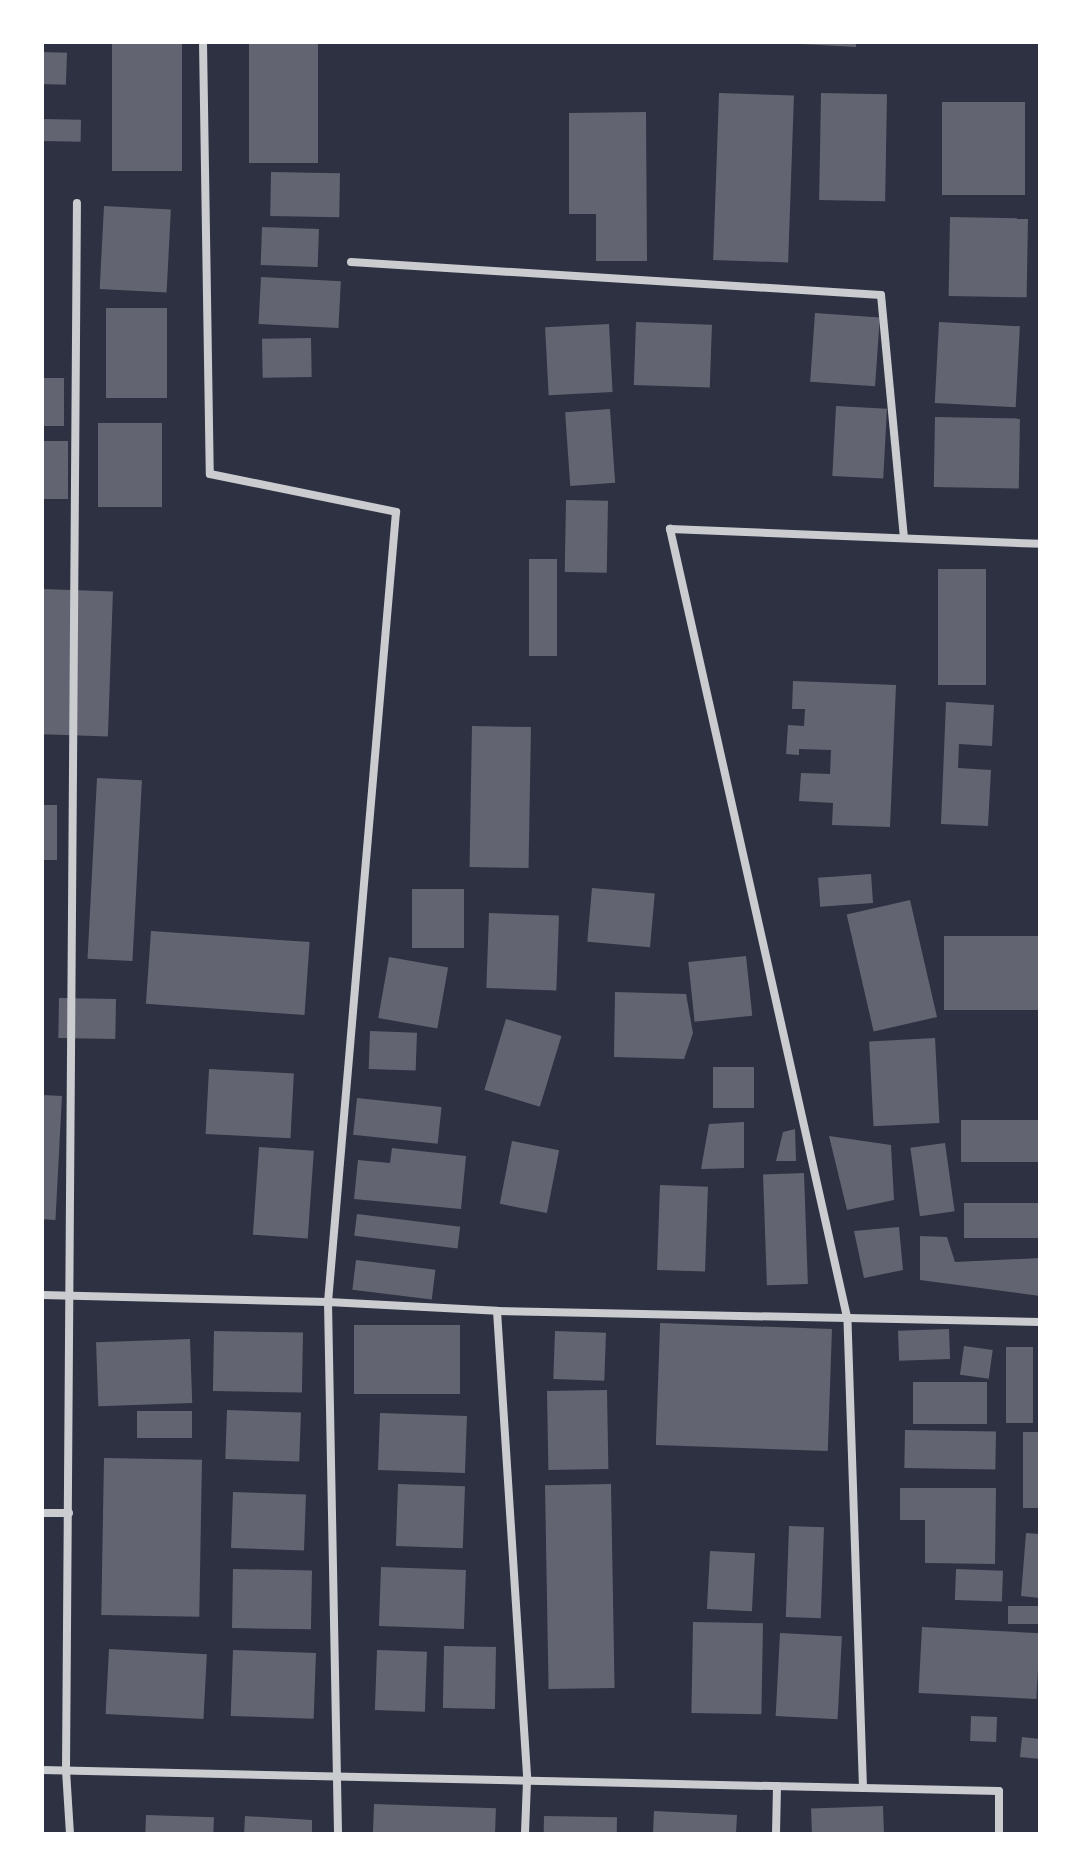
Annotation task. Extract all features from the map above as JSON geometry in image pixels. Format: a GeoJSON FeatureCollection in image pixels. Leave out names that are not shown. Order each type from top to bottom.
{"type":"FeatureCollection","features":[{"type":"Feature","properties":{"kind":"street"},"geometry":{"type":"LineString","coordinates":[[203,42],[210,474],[396,512],[328,1302],[338,1834]]}},
{"type":"Feature","properties":{"kind":"street"},"geometry":{"type":"LineString","coordinates":[[70,1834],[66,1771],[77,203]]}},
{"type":"Feature","properties":{"kind":"street"},"geometry":{"type":"LineString","coordinates":[[351,262],[881,295],[904,538]]}},
{"type":"Feature","properties":{"kind":"street"},"geometry":{"type":"LineString","coordinates":[[863,1788],[847,1317],[670,529],[1040,544]]}},
{"type":"Feature","properties":{"kind":"street"},"geometry":{"type":"LineString","coordinates":[[42,1295],[328,1302],[497,1311],[1040,1322]]}},
{"type":"Feature","properties":{"kind":"street"},"geometry":{"type":"LineString","coordinates":[[497,1311],[527,1781],[525,1834]]}},
{"type":"Feature","properties":{"kind":"street"},"geometry":{"type":"LineString","coordinates":[[42,1513],[69,1513]]}},
{"type":"Feature","properties":{"kind":"street"},"geometry":{"type":"LineString","coordinates":[[42,1770],[999,1791],[999,1834]]}},
{"type":"Feature","properties":{"kind":"street"},"geometry":{"type":"LineString","coordinates":[[776,1834],[777,1786]]}},
{"type":"Feature","properties":{"kind":"building"},"geometry":{"type":"Polygon","coordinates":[[[112,42],[182,42],[182,171],[112,171],[112,42]]]}},
{"type":"Feature","properties":{"kind":"building"},"geometry":{"type":"Polygon","coordinates":[[[249,42],[318,42],[318,163],[249,163],[249,42]]]}},
{"type":"Feature","properties":{"kind":"building"},"geometry":{"type":"Polygon","coordinates":[[[764,42],[856,42],[856,47],[764,42]]]}},
{"type":"Feature","properties":{"kind":"building"},"geometry":{"type":"Polygon","coordinates":[[[42,52],[67,53],[66,85],[42,84],[42,52]]]}},
{"type":"Feature","properties":{"kind":"building"},"geometry":{"type":"Polygon","coordinates":[[[719,93],[794,96],[788,263],[713,260],[719,93]]]}},
{"type":"Feature","properties":{"kind":"building"},"geometry":{"type":"Polygon","coordinates":[[[821,93],[887,94],[885,201],[819,200],[821,93]]]}},
{"type":"Feature","properties":{"kind":"building"},"geometry":{"type":"Polygon","coordinates":[[[942,102],[1025,102],[1025,195],[942,195],[942,102]]]}},
{"type":"Feature","properties":{"kind":"building"},"geometry":{"type":"Polygon","coordinates":[[[646,112],[647,261],[596,261],[596,214],[569,214],[569,113],[646,112]]]}},
{"type":"Feature","properties":{"kind":"building"},"geometry":{"type":"Polygon","coordinates":[[[42,119],[81,120],[81,142],[42,141],[42,119]]]}},
{"type":"Feature","properties":{"kind":"building"},"geometry":{"type":"Polygon","coordinates":[[[271,172],[340,173],[339,217],[270,216],[271,172]]]}},
{"type":"Feature","properties":{"kind":"building"},"geometry":{"type":"Polygon","coordinates":[[[104,206],[171,210],[167,292],[100,289],[104,206]]]}},
{"type":"Feature","properties":{"kind":"building"},"geometry":{"type":"Polygon","coordinates":[[[950,217],[1028,218],[1027,297],[949,296],[950,217]]]}},
{"type":"Feature","properties":{"kind":"building"},"geometry":{"type":"Polygon","coordinates":[[[262,227],[319,229],[318,267],[261,265],[262,227]]]}},
{"type":"Feature","properties":{"kind":"building"},"geometry":{"type":"Polygon","coordinates":[[[261,277],[341,281],[338,328],[259,324],[261,277]]]}},
{"type":"Feature","properties":{"kind":"building"},"geometry":{"type":"Polygon","coordinates":[[[106,308],[167,308],[167,398],[106,398],[106,308]]]}},
{"type":"Feature","properties":{"kind":"building"},"geometry":{"type":"Polygon","coordinates":[[[815,313],[880,318],[875,386],[810,382],[815,313]]]}},
{"type":"Feature","properties":{"kind":"building"},"geometry":{"type":"Polygon","coordinates":[[[636,322],[712,325],[710,388],[634,385],[636,322]]]}},
{"type":"Feature","properties":{"kind":"building"},"geometry":{"type":"Polygon","coordinates":[[[939,322],[1020,326],[1016,407],[935,403],[939,322]]]}},
{"type":"Feature","properties":{"kind":"building"},"geometry":{"type":"Polygon","coordinates":[[[609,324],[613,392],[549,395],[545,327],[609,324]]]}},
{"type":"Feature","properties":{"kind":"building"},"geometry":{"type":"Polygon","coordinates":[[[311,338],[312,377],[263,378],[262,339],[311,338]]]}},
{"type":"Feature","properties":{"kind":"building"},"geometry":{"type":"Polygon","coordinates":[[[42,378],[64,378],[64,426],[42,426],[42,378]]]}},
{"type":"Feature","properties":{"kind":"building"},"geometry":{"type":"Polygon","coordinates":[[[836,406],[887,409],[883,479],[832,476],[836,406]]]}},
{"type":"Feature","properties":{"kind":"building"},"geometry":{"type":"Polygon","coordinates":[[[610,409],[615,483],[570,486],[565,412],[610,409]]]}},
{"type":"Feature","properties":{"kind":"building"},"geometry":{"type":"Polygon","coordinates":[[[935,417],[1020,418],[1019,488],[934,487],[935,417]]]}},
{"type":"Feature","properties":{"kind":"building"},"geometry":{"type":"Polygon","coordinates":[[[98,423],[162,423],[162,507],[98,507],[98,423]]]}},
{"type":"Feature","properties":{"kind":"building"},"geometry":{"type":"Polygon","coordinates":[[[42,441],[68,441],[68,499],[42,499],[42,441]]]}},
{"type":"Feature","properties":{"kind":"building"},"geometry":{"type":"Polygon","coordinates":[[[566,500],[608,501],[607,573],[565,572],[566,500]]]}},
{"type":"Feature","properties":{"kind":"building"},"geometry":{"type":"Polygon","coordinates":[[[529,559],[557,559],[557,656],[529,656],[529,559]]]}},
{"type":"Feature","properties":{"kind":"building"},"geometry":{"type":"Polygon","coordinates":[[[938,569],[986,569],[986,685],[938,685],[938,569]]]}},
{"type":"Feature","properties":{"kind":"building"},"geometry":{"type":"Polygon","coordinates":[[[42,589],[113,591],[108,736],[42,734],[42,589]]]}},
{"type":"Feature","properties":{"kind":"building"},"geometry":{"type":"Polygon","coordinates":[[[793,681],[896,685],[890,827],[832,825],[833,803],[799,801],[801,773],[830,774],[831,750],[799,749],[799,755],[786,754],[788,725],[804,726],[805,709],[792,709],[793,681]]]}},
{"type":"Feature","properties":{"kind":"building"},"geometry":{"type":"Polygon","coordinates":[[[946,702],[994,705],[992,746],[959,744],[958,768],[991,770],[988,826],[941,824],[946,702]]]}},
{"type":"Feature","properties":{"kind":"building"},"geometry":{"type":"Polygon","coordinates":[[[472,726],[531,727],[529,868],[470,867],[472,726]]]}},
{"type":"Feature","properties":{"kind":"building"},"geometry":{"type":"Polygon","coordinates":[[[97,778],[142,780],[132,961],[88,959],[97,778]]]}},
{"type":"Feature","properties":{"kind":"building"},"geometry":{"type":"Polygon","coordinates":[[[42,805],[57,805],[57,860],[42,860],[42,805]]]}},
{"type":"Feature","properties":{"kind":"building"},"geometry":{"type":"Polygon","coordinates":[[[871,874],[873,903],[820,907],[818,878],[871,874]]]}},
{"type":"Feature","properties":{"kind":"building"},"geometry":{"type":"Polygon","coordinates":[[[592,888],[655,893],[650,947],[587,942],[592,888]]]}},
{"type":"Feature","properties":{"kind":"building"},"geometry":{"type":"Polygon","coordinates":[[[412,889],[464,889],[464,948],[412,948],[412,889]]]}},
{"type":"Feature","properties":{"kind":"building"},"geometry":{"type":"Polygon","coordinates":[[[910,900],[937,1017],[874,1032],[847,915],[910,900]]]}},
{"type":"Feature","properties":{"kind":"building"},"geometry":{"type":"Polygon","coordinates":[[[489,913],[559,915],[556,990],[486,988],[489,913]]]}},
{"type":"Feature","properties":{"kind":"building"},"geometry":{"type":"Polygon","coordinates":[[[151,931],[310,942],[305,1015],[146,1004],[151,931]]]}},
{"type":"Feature","properties":{"kind":"building"},"geometry":{"type":"Polygon","coordinates":[[[944,936],[1040,936],[1040,1010],[944,1010],[944,936]]]}},
{"type":"Feature","properties":{"kind":"building"},"geometry":{"type":"Polygon","coordinates":[[[746,956],[752,1016],[695,1022],[688,962],[746,956]]]}},
{"type":"Feature","properties":{"kind":"building"},"geometry":{"type":"Polygon","coordinates":[[[389,957],[448,967],[437,1028],[378,1018],[389,957]]]}},
{"type":"Feature","properties":{"kind":"building"},"geometry":{"type":"Polygon","coordinates":[[[615,992],[686,994],[693,1033],[684,1059],[614,1057],[615,992]]]}},
{"type":"Feature","properties":{"kind":"building"},"geometry":{"type":"Polygon","coordinates":[[[59,998],[116,999],[115,1039],[58,1038],[59,998]]]}},
{"type":"Feature","properties":{"kind":"building"},"geometry":{"type":"Polygon","coordinates":[[[506,1019],[561,1036],[540,1107],[484,1090],[506,1019]]]}},
{"type":"Feature","properties":{"kind":"building"},"geometry":{"type":"Polygon","coordinates":[[[370,1031],[417,1033],[416,1071],[369,1069],[370,1031]]]}},
{"type":"Feature","properties":{"kind":"building"},"geometry":{"type":"Polygon","coordinates":[[[935,1038],[939,1123],[874,1126],[869,1041],[935,1038]]]}},
{"type":"Feature","properties":{"kind":"building"},"geometry":{"type":"Polygon","coordinates":[[[713,1067],[754,1067],[754,1108],[713,1108],[713,1067]]]}},
{"type":"Feature","properties":{"kind":"building"},"geometry":{"type":"Polygon","coordinates":[[[209,1069],[294,1073],[290,1138],[206,1134],[209,1069]]]}},
{"type":"Feature","properties":{"kind":"building"},"geometry":{"type":"Polygon","coordinates":[[[42,1095],[62,1096],[55,1220],[42,1219],[42,1095]]]}},
{"type":"Feature","properties":{"kind":"building"},"geometry":{"type":"Polygon","coordinates":[[[357,1098],[442,1107],[438,1144],[353,1135],[357,1098]]]}},
{"type":"Feature","properties":{"kind":"building"},"geometry":{"type":"Polygon","coordinates":[[[961,1120],[1040,1120],[1040,1162],[961,1162],[961,1120]]]}},
{"type":"Feature","properties":{"kind":"building"},"geometry":{"type":"Polygon","coordinates":[[[744,1122],[744,1168],[701,1169],[709,1124],[744,1122]]]}},
{"type":"Feature","properties":{"kind":"building"},"geometry":{"type":"Polygon","coordinates":[[[795,1129],[796,1161],[776,1161],[783,1132],[795,1129]]]}},
{"type":"Feature","properties":{"kind":"building"},"geometry":{"type":"Polygon","coordinates":[[[829,1136],[891,1145],[894,1200],[847,1210],[829,1136]]]}},
{"type":"Feature","properties":{"kind":"building"},"geometry":{"type":"Polygon","coordinates":[[[512,1141],[559,1150],[547,1213],[500,1204],[512,1141]]]}},
{"type":"Feature","properties":{"kind":"building"},"geometry":{"type":"Polygon","coordinates":[[[945,1143],[955,1211],[920,1216],[910,1148],[945,1143]]]}},
{"type":"Feature","properties":{"kind":"building"},"geometry":{"type":"Polygon","coordinates":[[[259,1147],[314,1151],[308,1239],[253,1235],[259,1147]]]}},
{"type":"Feature","properties":{"kind":"building"},"geometry":{"type":"Polygon","coordinates":[[[392,1148],[466,1156],[461,1209],[354,1199],[358,1160],[390,1163],[392,1148]]]}},
{"type":"Feature","properties":{"kind":"building"},"geometry":{"type":"Polygon","coordinates":[[[804,1173],[808,1284],[767,1285],[763,1174],[804,1173]]]}},
{"type":"Feature","properties":{"kind":"building"},"geometry":{"type":"Polygon","coordinates":[[[660,1185],[708,1187],[705,1272],[657,1270],[660,1185]]]}},
{"type":"Feature","properties":{"kind":"building"},"geometry":{"type":"Polygon","coordinates":[[[964,1203],[1040,1203],[1040,1238],[964,1238],[964,1203]]]}},
{"type":"Feature","properties":{"kind":"building"},"geometry":{"type":"Polygon","coordinates":[[[357,1214],[460,1227],[458,1249],[354,1236],[357,1214]]]}},
{"type":"Feature","properties":{"kind":"building"},"geometry":{"type":"Polygon","coordinates":[[[899,1227],[903,1270],[864,1278],[854,1231],[899,1227]]]}},
{"type":"Feature","properties":{"kind":"building"},"geometry":{"type":"Polygon","coordinates":[[[920,1236],[947,1237],[955,1262],[1040,1258],[1040,1296],[920,1280],[920,1236]]]}},
{"type":"Feature","properties":{"kind":"building"},"geometry":{"type":"Polygon","coordinates":[[[356,1260],[435,1270],[432,1300],[352,1290],[356,1260]]]}},
{"type":"Feature","properties":{"kind":"building"},"geometry":{"type":"Polygon","coordinates":[[[660,1323],[832,1329],[828,1451],[656,1445],[660,1323]]]}},
{"type":"Feature","properties":{"kind":"building"},"geometry":{"type":"Polygon","coordinates":[[[354,1325],[460,1325],[460,1394],[354,1394],[354,1325]]]}},
{"type":"Feature","properties":{"kind":"building"},"geometry":{"type":"Polygon","coordinates":[[[949,1329],[950,1359],[899,1361],[898,1331],[949,1329]]]}},
{"type":"Feature","properties":{"kind":"building"},"geometry":{"type":"Polygon","coordinates":[[[214,1331],[303,1333],[302,1393],[213,1391],[214,1331]]]}},
{"type":"Feature","properties":{"kind":"building"},"geometry":{"type":"Polygon","coordinates":[[[555,1331],[606,1333],[604,1381],[553,1379],[555,1331]]]}},
{"type":"Feature","properties":{"kind":"building"},"geometry":{"type":"Polygon","coordinates":[[[190,1339],[192,1403],[98,1406],[96,1342],[190,1339]]]}},
{"type":"Feature","properties":{"kind":"building"},"geometry":{"type":"Polygon","coordinates":[[[964,1346],[993,1350],[989,1379],[960,1375],[964,1346]]]}},
{"type":"Feature","properties":{"kind":"building"},"geometry":{"type":"Polygon","coordinates":[[[1006,1347],[1033,1347],[1033,1423],[1006,1423],[1006,1347]]]}},
{"type":"Feature","properties":{"kind":"building"},"geometry":{"type":"Polygon","coordinates":[[[913,1382],[987,1382],[987,1424],[913,1424],[913,1382]]]}},
{"type":"Feature","properties":{"kind":"building"},"geometry":{"type":"Polygon","coordinates":[[[607,1390],[608,1469],[548,1470],[547,1391],[607,1390]]]}},
{"type":"Feature","properties":{"kind":"building"},"geometry":{"type":"Polygon","coordinates":[[[227,1410],[301,1413],[299,1462],[225,1459],[227,1410]]]}},
{"type":"Feature","properties":{"kind":"building"},"geometry":{"type":"Polygon","coordinates":[[[137,1411],[192,1411],[192,1438],[137,1438],[137,1411]]]}},
{"type":"Feature","properties":{"kind":"building"},"geometry":{"type":"Polygon","coordinates":[[[380,1413],[467,1416],[465,1473],[378,1470],[380,1413]]]}},
{"type":"Feature","properties":{"kind":"building"},"geometry":{"type":"Polygon","coordinates":[[[905,1430],[996,1432],[995,1470],[904,1468],[905,1430]]]}},
{"type":"Feature","properties":{"kind":"building"},"geometry":{"type":"Polygon","coordinates":[[[1023,1432],[1040,1432],[1040,1508],[1023,1508],[1023,1432]]]}},
{"type":"Feature","properties":{"kind":"building"},"geometry":{"type":"Polygon","coordinates":[[[104,1458],[202,1460],[199,1617],[101,1615],[104,1458]]]}},
{"type":"Feature","properties":{"kind":"building"},"geometry":{"type":"Polygon","coordinates":[[[398,1484],[465,1486],[463,1548],[396,1546],[398,1484]]]}},
{"type":"Feature","properties":{"kind":"building"},"geometry":{"type":"Polygon","coordinates":[[[611,1484],[615,1688],[549,1689],[545,1485],[611,1484]]]}},
{"type":"Feature","properties":{"kind":"building"},"geometry":{"type":"Polygon","coordinates":[[[900,1488],[996,1488],[995,1564],[925,1563],[925,1520],[900,1520],[900,1488]]]}},
{"type":"Feature","properties":{"kind":"building"},"geometry":{"type":"Polygon","coordinates":[[[233,1492],[306,1495],[304,1551],[231,1548],[233,1492]]]}},
{"type":"Feature","properties":{"kind":"building"},"geometry":{"type":"Polygon","coordinates":[[[789,1526],[824,1527],[821,1618],[786,1617],[789,1526]]]}},
{"type":"Feature","properties":{"kind":"building"},"geometry":{"type":"Polygon","coordinates":[[[1026,1533],[1040,1534],[1040,1598],[1021,1596],[1026,1533]]]}},
{"type":"Feature","properties":{"kind":"building"},"geometry":{"type":"Polygon","coordinates":[[[710,1551],[755,1553],[752,1611],[707,1609],[710,1551]]]}},
{"type":"Feature","properties":{"kind":"building"},"geometry":{"type":"Polygon","coordinates":[[[381,1567],[466,1570],[464,1629],[379,1626],[381,1567]]]}},
{"type":"Feature","properties":{"kind":"building"},"geometry":{"type":"Polygon","coordinates":[[[233,1569],[312,1570],[311,1629],[232,1628],[233,1569]]]}},
{"type":"Feature","properties":{"kind":"building"},"geometry":{"type":"Polygon","coordinates":[[[956,1569],[1003,1571],[1002,1602],[955,1600],[956,1569]]]}},
{"type":"Feature","properties":{"kind":"building"},"geometry":{"type":"Polygon","coordinates":[[[1008,1606],[1040,1606],[1040,1624],[1008,1624],[1008,1606]]]}},
{"type":"Feature","properties":{"kind":"building"},"geometry":{"type":"Polygon","coordinates":[[[693,1622],[763,1623],[761,1714],[691,1713],[693,1622]]]}},
{"type":"Feature","properties":{"kind":"building"},"geometry":{"type":"Polygon","coordinates":[[[922,1627],[1040,1633],[1036,1699],[919,1693],[922,1627]]]}},
{"type":"Feature","properties":{"kind":"building"},"geometry":{"type":"Polygon","coordinates":[[[780,1633],[842,1636],[838,1719],[776,1716],[780,1633]]]}},
{"type":"Feature","properties":{"kind":"building"},"geometry":{"type":"Polygon","coordinates":[[[444,1646],[496,1647],[495,1709],[443,1708],[444,1646]]]}},
{"type":"Feature","properties":{"kind":"building"},"geometry":{"type":"Polygon","coordinates":[[[109,1649],[207,1654],[203,1719],[106,1714],[109,1649]]]}},
{"type":"Feature","properties":{"kind":"building"},"geometry":{"type":"Polygon","coordinates":[[[233,1650],[316,1653],[314,1719],[231,1716],[233,1650]]]}},
{"type":"Feature","properties":{"kind":"building"},"geometry":{"type":"Polygon","coordinates":[[[377,1650],[427,1652],[425,1712],[375,1710],[377,1650]]]}},
{"type":"Feature","properties":{"kind":"building"},"geometry":{"type":"Polygon","coordinates":[[[971,1716],[997,1717],[996,1742],[970,1741],[971,1716]]]}},
{"type":"Feature","properties":{"kind":"building"},"geometry":{"type":"Polygon","coordinates":[[[1022,1737],[1040,1739],[1038,1759],[1020,1757],[1022,1737]]]}},
{"type":"Feature","properties":{"kind":"building"},"geometry":{"type":"Polygon","coordinates":[[[374,1804],[496,1808],[495,1834],[373,1834],[374,1804]]]}},
{"type":"Feature","properties":{"kind":"building"},"geometry":{"type":"Polygon","coordinates":[[[883,1806],[884,1834],[812,1834],[811,1809],[883,1806]]]}},
{"type":"Feature","properties":{"kind":"building"},"geometry":{"type":"Polygon","coordinates":[[[654,1811],[737,1815],[736,1834],[653,1834],[654,1811]]]}},
{"type":"Feature","properties":{"kind":"building"},"geometry":{"type":"Polygon","coordinates":[[[146,1815],[214,1817],[213,1834],[145,1834],[146,1815]]]}},
{"type":"Feature","properties":{"kind":"building"},"geometry":{"type":"Polygon","coordinates":[[[245,1816],[312,1820],[312,1834],[244,1834],[245,1816]]]}},
{"type":"Feature","properties":{"kind":"building"},"geometry":{"type":"Polygon","coordinates":[[[544,1816],[617,1817],[617,1834],[544,1834],[544,1816]]]}}]}
